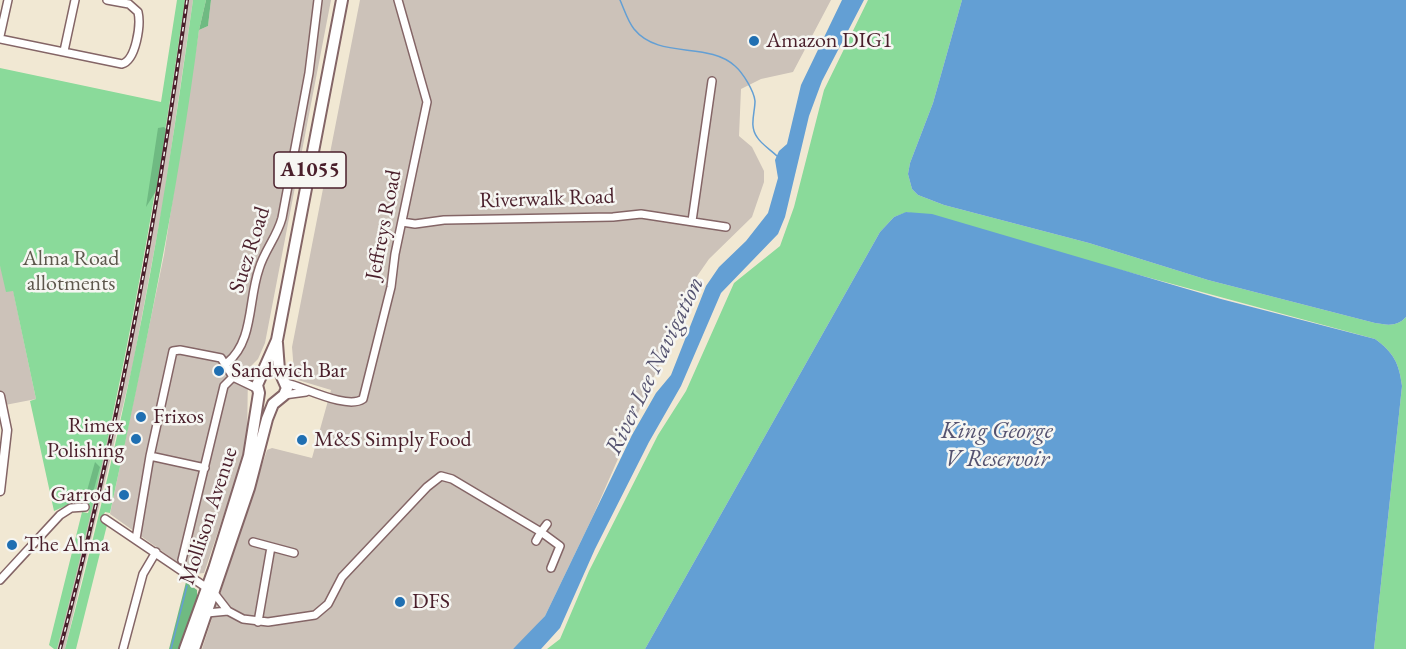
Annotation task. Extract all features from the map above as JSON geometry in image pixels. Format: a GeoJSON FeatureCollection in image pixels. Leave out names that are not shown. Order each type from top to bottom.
{"type":"FeatureCollection","features":[{"type":"Feature","properties":{"kind":"main road","name":"Mollison Avenue"},"geometry":{"type":"LineString","coordinates":[[194,649],[207,613],[211,591],[249,456],[258,391],[277,340],[342,0]]}},
{"type":"Feature","properties":{"kind":"main road","name":"Mollison Avenue"},"geometry":{"type":"LineString","coordinates":[[185,649],[211,591],[249,488],[267,419],[280,398],[285,380],[279,369],[277,340]]}},
{"type":"Feature","properties":{"kind":"main road"},"geometry":{"type":"LineString","coordinates":[[263,375],[274,372],[285,380]]}},
{"type":"Feature","properties":{"kind":"main road"},"geometry":{"type":"LineString","coordinates":[[258,391],[265,399],[280,398]]}},
{"type":"Feature","properties":{"kind":"street"},"geometry":{"type":"LineString","coordinates":[[8,0],[0,38],[122,64],[130,59],[139,17],[138,12],[129,4],[106,0]]}},
{"type":"Feature","properties":{"kind":"street"},"geometry":{"type":"LineString","coordinates":[[64,51],[75,0]]}},
{"type":"Feature","properties":{"kind":"street","name":"Suez Road"},"geometry":{"type":"LineString","coordinates":[[226,363],[234,357],[244,339],[258,269],[278,231],[309,73],[318,0]]}},
{"type":"Feature","properties":{"kind":"street","name":"Jeffreys Road"},"geometry":{"type":"LineString","coordinates":[[285,380],[306,392],[356,402],[363,399],[391,287],[427,102],[398,0]]}},
{"type":"Feature","properties":{"kind":"street"},"geometry":{"type":"LineString","coordinates":[[692,221],[712,81]]}},
{"type":"Feature","properties":{"kind":"street","name":"Riverwalk Road"},"geometry":{"type":"LineString","coordinates":[[402,222],[416,224],[444,220],[613,217],[635,213],[726,227]]}},
{"type":"Feature","properties":{"kind":"street"},"geometry":{"type":"LineString","coordinates":[[136,539],[150,456],[173,351],[180,350],[221,358],[234,378],[258,391]]}},
{"type":"Feature","properties":{"kind":"street"},"geometry":{"type":"LineString","coordinates":[[182,560],[224,386],[234,378],[263,375]]}},
{"type":"Feature","properties":{"kind":"street","name":"Jeffreys Road"},"geometry":{"type":"LineString","coordinates":[[280,398],[306,392]]}},
{"type":"Feature","properties":{"kind":"street"},"geometry":{"type":"LineString","coordinates":[[0,396],[6,423],[0,491]]}},
{"type":"Feature","properties":{"kind":"street"},"geometry":{"type":"LineString","coordinates":[[150,456],[205,468]]}},
{"type":"Feature","properties":{"kind":"street"},"geometry":{"type":"LineString","coordinates":[[105,519],[211,591],[228,611],[243,619],[258,622],[299,619],[320,612],[331,600],[342,577],[439,477],[452,479],[541,532],[560,546],[551,568]]}},
{"type":"Feature","properties":{"kind":"street"},"geometry":{"type":"LineString","coordinates":[[0,580],[60,515],[71,508],[85,507]]}},
{"type":"Feature","properties":{"kind":"street"},"geometry":{"type":"LineString","coordinates":[[536,541],[547,524]]}},
{"type":"Feature","properties":{"kind":"street"},"geometry":{"type":"LineString","coordinates":[[253,542],[294,553]]}},
{"type":"Feature","properties":{"kind":"street"},"geometry":{"type":"LineString","coordinates":[[258,622],[271,547]]}},
{"type":"Feature","properties":{"kind":"street"},"geometry":{"type":"LineString","coordinates":[[123,649],[143,573],[156,552]]}},
{"type":"Feature","properties":{"kind":"street"},"geometry":{"type":"LineString","coordinates":[[207,613],[228,611]]}},
{"type":"Feature","properties":{"kind":"shaded area"},"geometry":{"type":"Polygon","coordinates":[[[185,0],[193,0],[164,198],[133,364],[65,649],[57,649],[125,365],[153,211],[185,0]]]}},
{"type":"Feature","properties":{"kind":"shaded area"},"geometry":{"type":"Polygon","coordinates":[[[211,0],[331,0],[265,343],[258,359],[248,369],[247,446],[204,573],[194,574],[110,514],[164,255],[199,30],[208,26],[211,0]]]}},
{"type":"Feature","properties":{"kind":"shaded area"},"geometry":{"type":"Polygon","coordinates":[[[360,0],[831,0],[793,72],[761,79],[741,89],[739,136],[752,147],[764,171],[764,182],[752,217],[709,259],[693,282],[694,285],[593,516],[545,616],[522,641],[513,649],[202,649],[267,450],[272,448],[312,458],[331,390],[298,380],[294,372],[292,347],[360,0]]]}},
{"type":"Feature","properties":{"kind":"shaded area"},"geometry":{"type":"Polygon","coordinates":[[[0,266],[13,290],[36,399],[0,406],[0,266]]]}},
{"type":"Feature","properties":{"kind":"green space","name":"Alma Road allotments"},"geometry":{"type":"Polygon","coordinates":[[[177,0],[185,0],[147,239],[98,481],[57,649],[54,649],[49,645],[82,512],[88,513],[90,507],[81,504],[81,499],[54,511],[30,401],[36,399],[13,291],[6,292],[0,266],[0,68],[161,102],[177,0]]]}},
{"type":"Feature","properties":{"kind":"green space"},"geometry":{"type":"Polygon","coordinates":[[[193,0],[206,0],[199,30],[171,212],[148,333],[110,513],[105,512],[101,521],[107,525],[76,649],[65,649],[109,470],[151,272],[193,0]]]}},
{"type":"Feature","properties":{"kind":"green space"},"geometry":{"type":"Polygon","coordinates":[[[206,0],[211,0],[208,26],[199,30],[206,0]]]}},
{"type":"Feature","properties":{"kind":"green space"},"geometry":{"type":"Polygon","coordinates":[[[868,0],[962,0],[933,103],[910,163],[908,174],[912,189],[918,195],[944,205],[1089,243],[1208,280],[1375,323],[1395,324],[1406,317],[1406,649],[1374,649],[1402,386],[1394,359],[1381,344],[1375,339],[907,212],[894,217],[880,232],[645,649],[547,649],[560,639],[589,571],[658,435],[686,391],[734,283],[780,246],[794,207],[824,90],[868,0]]]}},
{"type":"Feature","properties":{"kind":"green space"},"geometry":{"type":"Polygon","coordinates":[[[158,128],[166,129],[156,191],[146,207],[158,128]]]}},
{"type":"Feature","properties":{"kind":"green space"},"geometry":{"type":"Polygon","coordinates":[[[95,462],[100,467],[94,489],[85,498],[95,462]]]}},
{"type":"Feature","properties":{"kind":"green space"},"geometry":{"type":"Polygon","coordinates":[[[186,582],[197,590],[197,602],[180,649],[169,649],[186,582]]]}},
{"type":"Feature","properties":{"kind":"water"},"geometry":{"type":"Polygon","coordinates":[[[842,0],[864,0],[822,81],[809,116],[785,217],[778,234],[721,293],[681,386],[649,442],[595,549],[560,628],[541,649],[513,649],[545,616],[632,435],[656,393],[671,375],[706,286],[719,267],[746,241],[768,213],[778,178],[775,160],[779,151],[787,144],[801,85],[842,0]]]}},
{"type":"Feature","properties":{"kind":"water"},"geometry":{"type":"Polygon","coordinates":[[[962,0],[1406,0],[1406,317],[1395,324],[1375,323],[1208,280],[1089,243],[944,205],[918,195],[912,189],[908,174],[910,163],[933,103],[962,0]]]}},
{"type":"Feature","properties":{"kind":"water","name":"King George V Reservoir"},"geometry":{"type":"Polygon","coordinates":[[[906,212],[932,214],[1221,299],[1375,339],[1387,349],[1397,365],[1402,386],[1374,649],[645,649],[880,232],[894,217],[906,212]]]}},
{"type":"Feature","properties":{"kind":"waterway"},"geometry":{"type":"LineString","coordinates":[[620,0],[632,26],[644,38],[670,48],[711,54],[735,66],[748,82],[754,97],[755,133],[761,142],[777,156]]}},
{"type":"Feature","properties":{"kind":"waterway"},"geometry":{"type":"LineString","coordinates":[[171,649],[187,586]]}},
{"type":"Feature","properties":{"kind":"railway"},"geometry":{"type":"LineString","coordinates":[[60,649],[100,489],[134,327],[163,164],[187,0]]}},
{"type":"Feature","properties":{"kind":"place","name":"Amazon DIG1"},"geometry":{"type":"Point","coordinates":[754,41]}},
{"type":"Feature","properties":{"kind":"place","name":"Sandwich Bar"},"geometry":{"type":"Point","coordinates":[219,371]}},
{"type":"Feature","properties":{"kind":"place","name":"Frixos"},"geometry":{"type":"Point","coordinates":[141,417]}},
{"type":"Feature","properties":{"kind":"place","name":"Rimex Polishing"},"geometry":{"type":"Point","coordinates":[136,439]}},
{"type":"Feature","properties":{"kind":"place","name":"M&S Simply Food"},"geometry":{"type":"Point","coordinates":[302,440]}},
{"type":"Feature","properties":{"kind":"place","name":"Garrod"},"geometry":{"type":"Point","coordinates":[124,495]}},
{"type":"Feature","properties":{"kind":"place","name":"The Alma"},"geometry":{"type":"Point","coordinates":[12,545]}},
{"type":"Feature","properties":{"kind":"place","name":"DFS"},"geometry":{"type":"Point","coordinates":[400,602]}},
{"type":"Feature","properties":{"kind":"water label","name":"River Lee Navigation"},"geometry":{"type":"Point","coordinates":[655,366]}}]}
